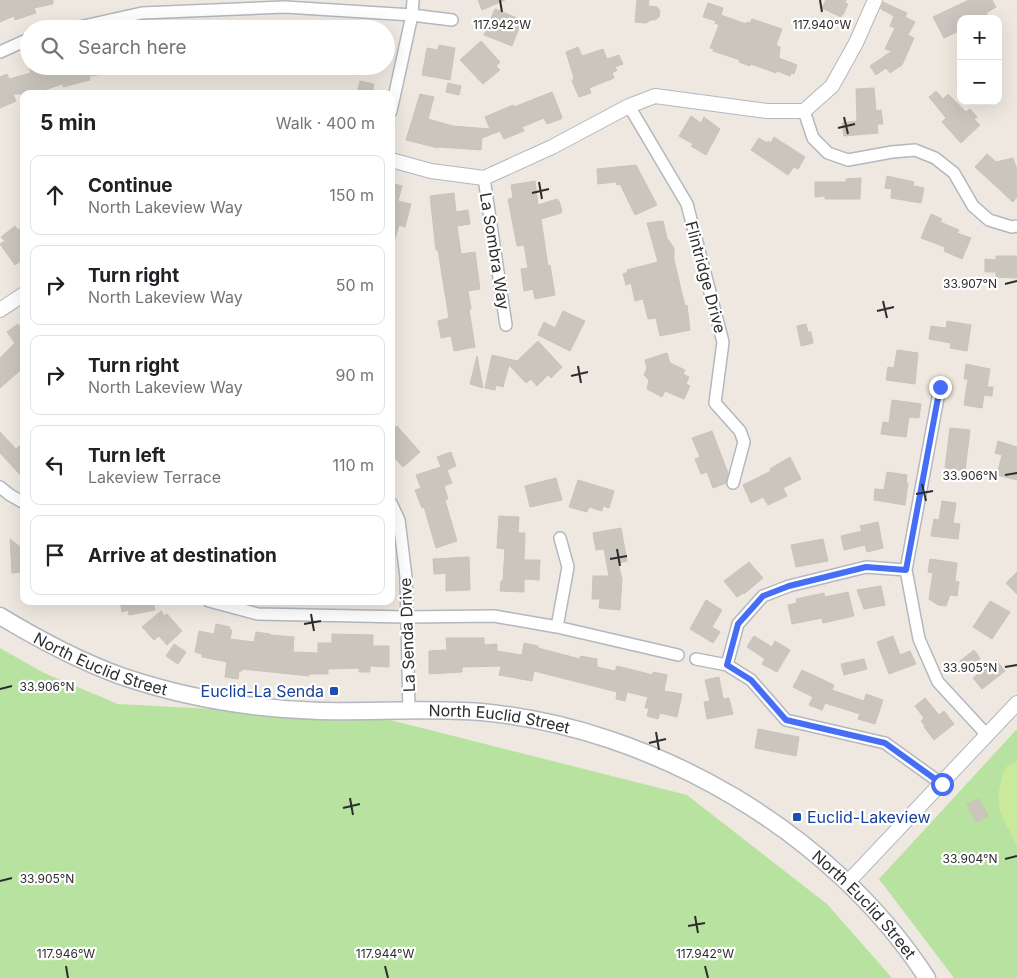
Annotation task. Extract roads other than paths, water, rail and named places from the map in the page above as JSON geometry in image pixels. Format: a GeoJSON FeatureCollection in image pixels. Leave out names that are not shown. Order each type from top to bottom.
{"type":"FeatureCollection","features":[{"type":"Feature","properties":{"kind":"main road","name":"North Euclid Street"},"geometry":{"type":"LineString","coordinates":[[0,616],[69,654],[120,676],[180,693],[254,707],[320,711],[410,710],[482,712],[548,723],[604,738],[652,756],[698,777],[744,803],[798,840],[848,882],[894,934],[927,978]]}},
{"type":"Feature","properties":{"kind":"street"},"geometry":{"type":"LineString","coordinates":[[395,94],[412,15],[413,0]]}},
{"type":"Feature","properties":{"kind":"street"},"geometry":{"type":"LineString","coordinates":[[395,161],[431,171],[484,178],[552,147],[629,106],[655,96],[767,111],[804,111],[832,86],[856,43],[875,0]]}},
{"type":"Feature","properties":{"kind":"street"},"geometry":{"type":"LineString","coordinates":[[110,20],[142,13],[285,7],[412,15],[452,20]]}},
{"type":"Feature","properties":{"kind":"street"},"geometry":{"type":"LineString","coordinates":[[0,52],[20,44]]}},
{"type":"Feature","properties":{"kind":"street","name":"Flintridge Drive"},"geometry":{"type":"LineString","coordinates":[[629,106],[687,204],[723,342],[715,403],[740,431],[744,442],[733,483]]}},
{"type":"Feature","properties":{"kind":"street"},"geometry":{"type":"LineString","coordinates":[[804,111],[813,138],[828,153],[848,160],[915,150],[935,158],[954,173],[973,206],[989,220],[1012,227],[1017,226]]}},
{"type":"Feature","properties":{"kind":"street","name":"La Sombra Way"},"geometry":{"type":"LineString","coordinates":[[484,178],[506,325]]}},
{"type":"Feature","properties":{"kind":"street"},"geometry":{"type":"LineString","coordinates":[[0,310],[20,297]]}},
{"type":"Feature","properties":{"kind":"street"},"geometry":{"type":"LineString","coordinates":[[940,387],[906,570],[920,639],[938,682],[986,734]]}},
{"type":"Feature","properties":{"kind":"street"},"geometry":{"type":"LineString","coordinates":[[0,487],[20,501]]}},
{"type":"Feature","properties":{"kind":"street","name":"La Senda Drive"},"geometry":{"type":"LineString","coordinates":[[395,511],[400,520],[406,577],[410,710]]}},
{"type":"Feature","properties":{"kind":"street"},"geometry":{"type":"LineString","coordinates":[[557,627],[568,567],[560,538]]}},
{"type":"Feature","properties":{"kind":"street"},"geometry":{"type":"LineString","coordinates":[[727,665],[738,624],[763,596],[789,586],[866,567],[906,570]]}},
{"type":"Feature","properties":{"kind":"street"},"geometry":{"type":"LineString","coordinates":[[224,605],[258,614],[407,617],[494,616],[557,627],[678,655]]}},
{"type":"Feature","properties":{"kind":"street"},"geometry":{"type":"LineString","coordinates":[[696,659],[727,665],[751,680],[786,720],[885,743],[942,784]]}},
{"type":"Feature","properties":{"kind":"street"},"geometry":{"type":"LineString","coordinates":[[848,882],[942,784],[986,734],[1017,704]]}},
{"type":"Feature","properties":{"kind":"place","name":"Euclid-La Senda"},"geometry":{"type":"Point","coordinates":[334,691]}},
{"type":"Feature","properties":{"kind":"place","name":"Euclid-Lakeview"},"geometry":{"type":"Point","coordinates":[797,817]}}]}
